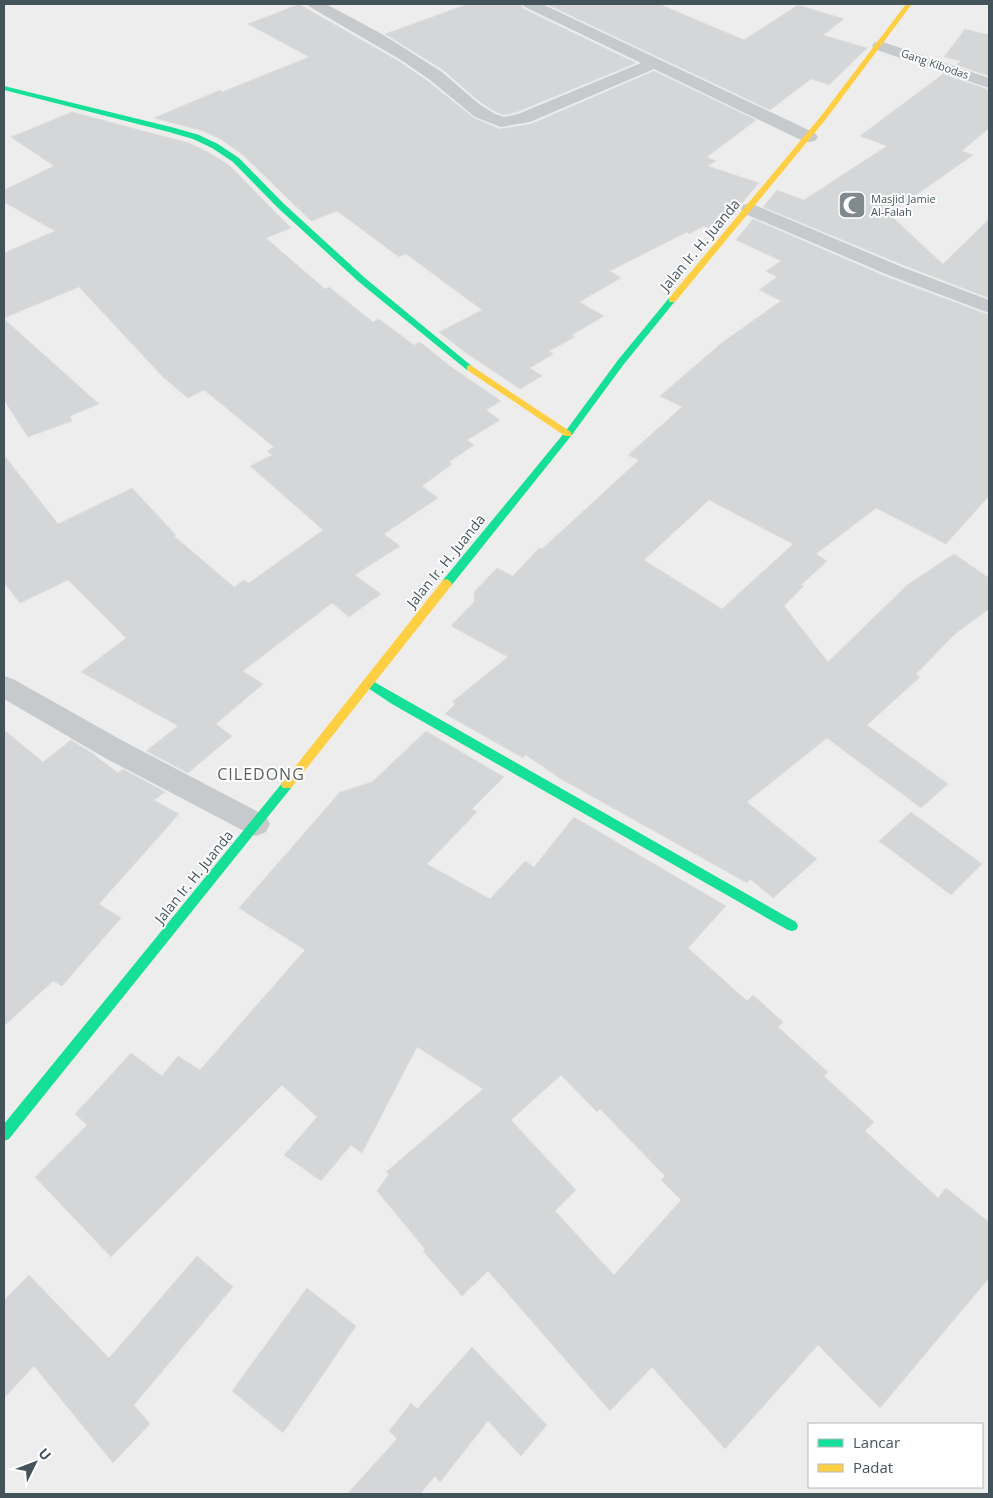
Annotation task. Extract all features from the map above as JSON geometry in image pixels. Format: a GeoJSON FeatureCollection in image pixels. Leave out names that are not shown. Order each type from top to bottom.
{"type":"FeatureCollection","features":[{"type":"Feature","properties":{"kind":"street"},"geometry":{"type":"LineString","coordinates":[[315,4],[392,47],[486,115],[500,122],[511,122],[524,118],[653,64]]}},
{"type":"Feature","properties":{"kind":"street"},"geometry":{"type":"LineString","coordinates":[[530,4],[809,137]]}},
{"type":"Feature","properties":{"kind":"street","name":"Jalan Ir. H. Juanda"},"geometry":{"type":"LineString","coordinates":[[4,1134],[369,683],[444,586],[568,434],[622,362],[809,137],[880,46],[909,4]]}},
{"type":"Feature","properties":{"kind":"street","name":"Gang Kibodas"},"geometry":{"type":"LineString","coordinates":[[880,46],[989,84]]}},
{"type":"Feature","properties":{"kind":"street"},"geometry":{"type":"LineString","coordinates":[[4,88],[172,130],[196,137],[215,146],[236,160],[280,205],[362,280],[426,334],[472,369],[568,434]]}},
{"type":"Feature","properties":{"kind":"street"},"geometry":{"type":"LineString","coordinates":[[750,209],[989,307]]}},
{"type":"Feature","properties":{"kind":"street"},"geometry":{"type":"LineString","coordinates":[[369,683],[404,706],[792,926]]}},
{"type":"Feature","properties":{"kind":"street"},"geometry":{"type":"LineString","coordinates":[[4,686],[115,750],[256,824]]}},
{"type":"Feature","properties":{"kind":"building"},"geometry":{"type":"Polygon","coordinates":[[[299,4],[400,62],[429,82],[474,118],[500,129],[531,124],[654,71],[756,120],[707,157],[716,161],[708,166],[759,183],[717,232],[704,226],[689,234],[687,232],[610,271],[621,278],[579,302],[604,316],[572,335],[575,337],[549,351],[553,354],[530,368],[542,376],[520,389],[466,353],[439,332],[482,310],[406,254],[399,257],[337,211],[311,221],[243,155],[222,140],[203,131],[154,118],[220,90],[222,92],[309,57],[248,24],[299,4]]]}},
{"type":"Feature","properties":{"kind":"building"},"geometry":{"type":"Polygon","coordinates":[[[468,4],[520,4],[524,9],[636,63],[517,112],[504,115],[480,102],[443,70],[385,34],[468,4]]]}},
{"type":"Feature","properties":{"kind":"building"},"geometry":{"type":"Polygon","coordinates":[[[546,4],[659,4],[744,40],[798,5],[844,19],[823,35],[867,48],[829,85],[811,79],[770,110],[546,4]]]}},
{"type":"Feature","properties":{"kind":"building"},"geometry":{"type":"Polygon","coordinates":[[[965,29],[989,35],[989,76],[956,65],[961,61],[944,57],[965,29]]]}},
{"type":"Feature","properties":{"kind":"building"},"geometry":{"type":"Polygon","coordinates":[[[943,74],[989,90],[989,128],[962,151],[973,155],[889,214],[943,264],[989,219],[989,298],[903,265],[763,207],[777,190],[804,200],[887,146],[860,136],[943,74]]]}},
{"type":"Feature","properties":{"kind":"building"},"geometry":{"type":"Polygon","coordinates":[[[72,112],[189,143],[229,165],[291,228],[266,238],[325,289],[329,287],[373,322],[379,319],[414,345],[420,342],[450,366],[501,401],[486,410],[500,420],[467,440],[474,445],[449,462],[452,464],[422,486],[438,498],[384,534],[400,546],[355,575],[381,594],[349,617],[332,603],[243,671],[263,684],[216,724],[232,736],[188,773],[146,751],[178,726],[81,672],[126,638],[68,580],[20,603],[4,583],[4,455],[58,524],[132,488],[176,535],[174,536],[234,587],[244,580],[249,583],[323,530],[250,466],[272,455],[267,451],[274,447],[204,390],[188,398],[163,377],[79,287],[4,318],[4,253],[55,231],[4,202],[4,190],[54,166],[11,137],[72,112]]]}},
{"type":"Feature","properties":{"kind":"building"},"geometry":{"type":"Polygon","coordinates":[[[753,219],[887,277],[989,315],[989,496],[946,544],[876,508],[816,554],[827,561],[801,585],[804,586],[784,606],[828,662],[906,586],[954,554],[989,578],[989,609],[955,634],[916,674],[920,677],[867,725],[948,784],[921,808],[827,738],[747,802],[817,859],[773,898],[750,879],[747,883],[561,779],[526,755],[523,758],[445,714],[455,704],[452,702],[508,657],[451,626],[474,602],[474,592],[497,568],[513,576],[539,548],[542,549],[639,460],[628,455],[682,407],[660,396],[724,341],[781,301],[759,290],[777,277],[766,271],[781,261],[736,240],[753,219]],[[709,500],[644,560],[722,609],[793,544],[709,500]]]}},
{"type":"Feature","properties":{"kind":"building"},"geometry":{"type":"Polygon","coordinates":[[[4,319],[99,404],[70,416],[72,421],[28,437],[4,400],[4,319]]]}},
{"type":"Feature","properties":{"kind":"building"},"geometry":{"type":"Polygon","coordinates":[[[4,730],[43,762],[71,740],[118,773],[123,769],[165,792],[154,800],[179,814],[99,904],[121,918],[62,986],[53,981],[4,1026],[4,730]]]}},
{"type":"Feature","properties":{"kind":"building"},"geometry":{"type":"Polygon","coordinates":[[[426,731],[504,777],[472,809],[477,812],[427,864],[490,899],[525,861],[534,867],[574,817],[726,906],[688,948],[747,1001],[753,995],[783,1022],[778,1027],[828,1072],[824,1076],[874,1122],[865,1131],[938,1198],[946,1188],[989,1222],[989,1278],[880,1408],[818,1345],[725,1449],[652,1367],[610,1411],[488,1271],[462,1296],[423,1251],[425,1249],[377,1191],[389,1174],[386,1172],[483,1089],[417,1047],[362,1153],[351,1145],[321,1181],[284,1155],[317,1117],[282,1085],[111,1257],[35,1177],[87,1125],[75,1114],[131,1053],[162,1076],[178,1056],[200,1070],[305,950],[239,908],[340,792],[372,782],[426,731]],[[561,1075],[511,1120],[576,1190],[555,1211],[614,1275],[681,1200],[661,1180],[665,1176],[600,1109],[597,1112],[561,1075]]]}},
{"type":"Feature","properties":{"kind":"building"},"geometry":{"type":"Polygon","coordinates":[[[911,812],[982,864],[951,895],[879,841],[911,812]]]}},
{"type":"Feature","properties":{"kind":"building"},"geometry":{"type":"Polygon","coordinates":[[[197,1256],[233,1287],[134,1405],[150,1424],[113,1463],[34,1366],[4,1398],[4,1300],[29,1275],[109,1358],[197,1256]]]}},
{"type":"Feature","properties":{"kind":"building"},"geometry":{"type":"Polygon","coordinates":[[[307,1288],[356,1326],[283,1433],[232,1391],[307,1288]]]}},
{"type":"Feature","properties":{"kind":"building"},"geometry":{"type":"Polygon","coordinates":[[[472,1347],[547,1425],[521,1456],[488,1421],[440,1482],[435,1476],[420,1494],[347,1494],[397,1439],[389,1431],[411,1403],[417,1409],[472,1347]]]}},
{"type":"Feature","properties":{"kind":"traffic: fast"},"geometry":{"type":"LineString","coordinates":[[4,88],[172,130],[196,137],[215,146],[236,160],[280,205],[362,280],[470,368]]}},
{"type":"Feature","properties":{"kind":"traffic: fast"},"geometry":{"type":"LineString","coordinates":[[447,583],[568,434],[621,362],[672,300]]}},
{"type":"Feature","properties":{"kind":"traffic: fast"},"geometry":{"type":"LineString","coordinates":[[369,683],[396,701],[792,926]]}},
{"type":"Feature","properties":{"kind":"traffic: fast"},"geometry":{"type":"LineString","coordinates":[[4,1134],[287,785]]}},
{"type":"Feature","properties":{"kind":"traffic: slow"},"geometry":{"type":"LineString","coordinates":[[672,300],[824,118],[909,4]]}},
{"type":"Feature","properties":{"kind":"traffic: slow"},"geometry":{"type":"LineString","coordinates":[[470,368],[568,434]]}},
{"type":"Feature","properties":{"kind":"traffic: slow"},"geometry":{"type":"LineString","coordinates":[[287,785],[447,583]]}},
{"type":"Feature","properties":{"kind":"place","name":"Masjid Jamie Al-Falah"},"geometry":{"type":"Point","coordinates":[852,205]}},
{"type":"Feature","properties":{"kind":"district","name":"CILEDONG"},"geometry":{"type":"Point","coordinates":[261,774]}}]}
